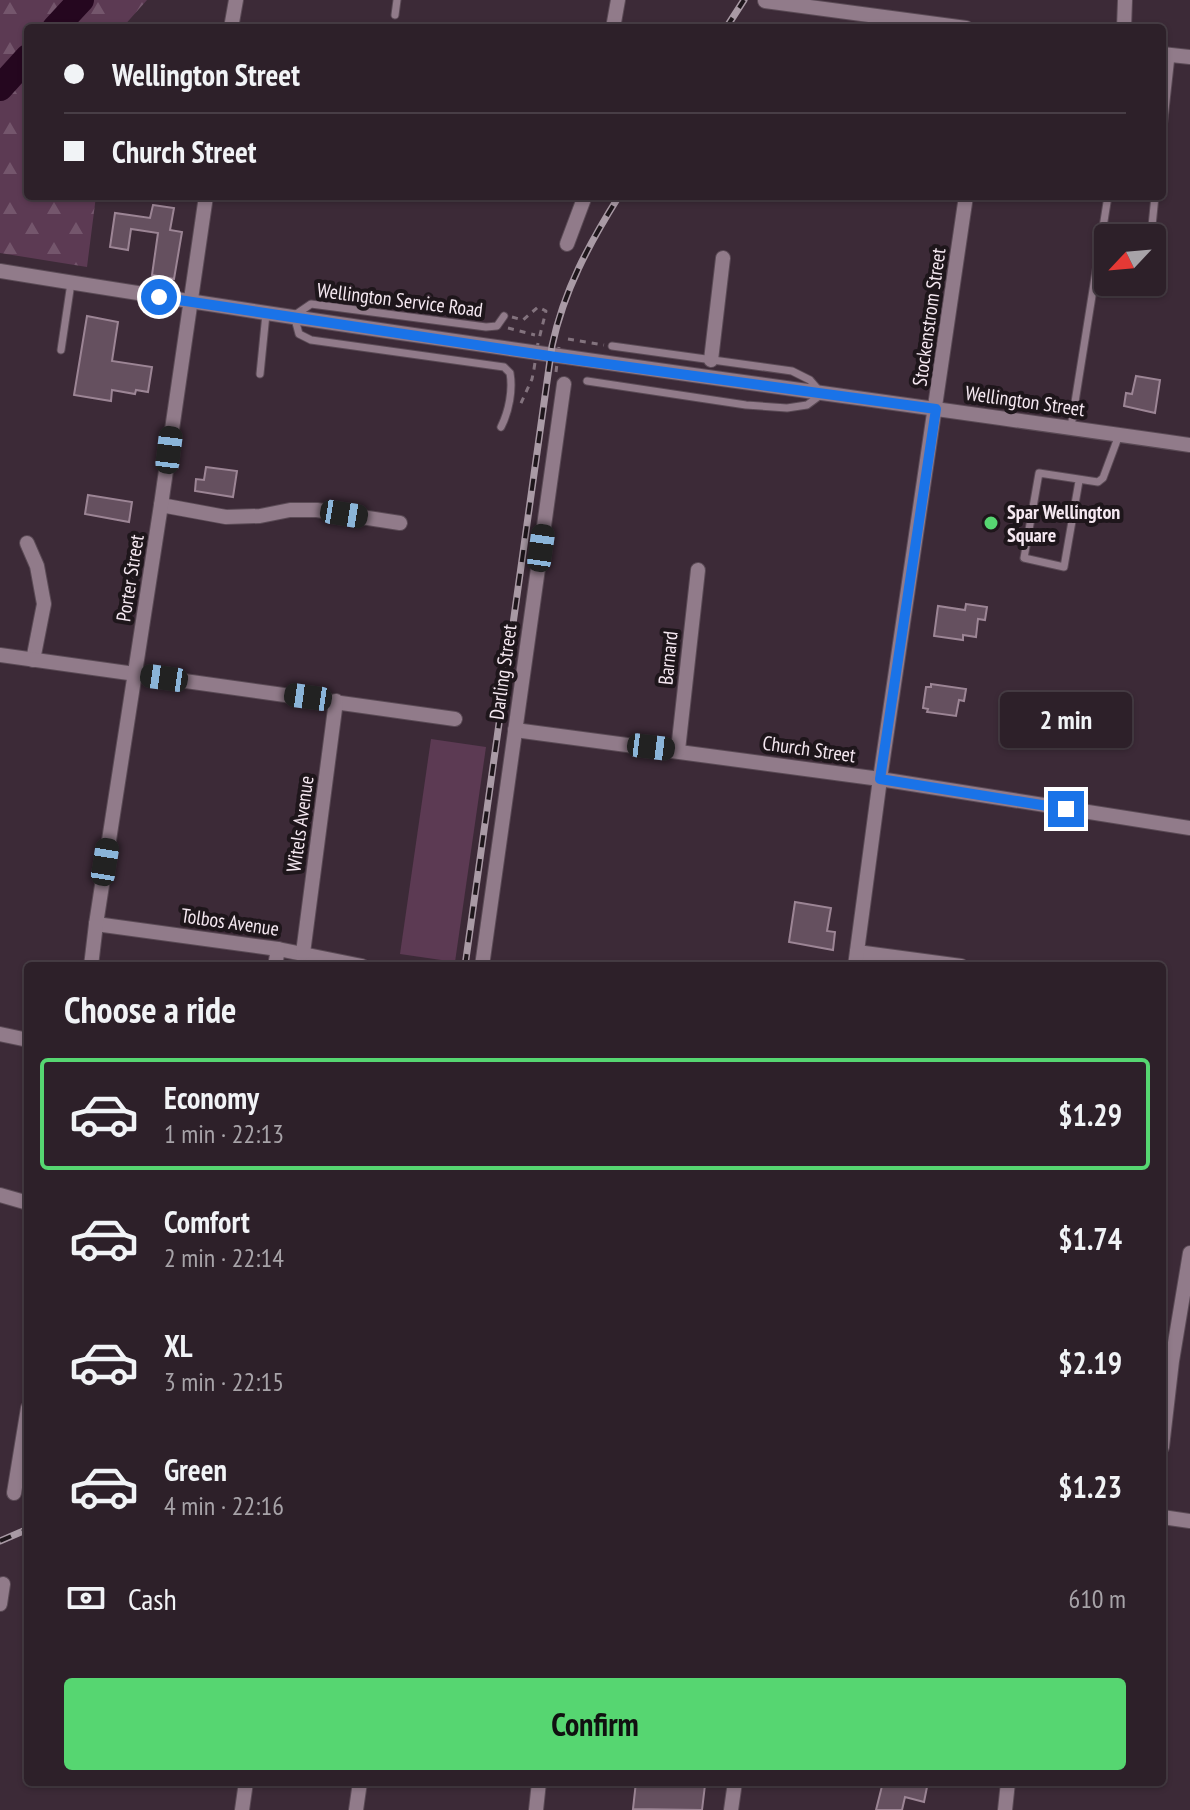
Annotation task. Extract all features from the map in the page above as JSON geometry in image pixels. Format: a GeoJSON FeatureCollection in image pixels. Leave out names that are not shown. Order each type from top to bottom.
{"type":"FeatureCollection","features":[{"type":"Feature","properties":{"kind":"street"},"geometry":{"type":"LineString","coordinates":[[232,24],[236,0]]}},
{"type":"Feature","properties":{"kind":"street"},"geometry":{"type":"LineString","coordinates":[[614,24],[618,0]]}},
{"type":"Feature","properties":{"kind":"street"},"geometry":{"type":"LineString","coordinates":[[1124,24],[1125,0]]}},
{"type":"Feature","properties":{"kind":"street"},"geometry":{"type":"LineString","coordinates":[[765,1],[840,6],[943,24]]}},
{"type":"Feature","properties":{"kind":"street"},"geometry":{"type":"LineString","coordinates":[[1167,54],[1190,57]]}},
{"type":"Feature","properties":{"kind":"street","name":"Porter Street"},"geometry":{"type":"LineString","coordinates":[[91,962],[205,200]]}},
{"type":"Feature","properties":{"kind":"street"},"geometry":{"type":"LineString","coordinates":[[567,244],[584,200]]}},
{"type":"Feature","properties":{"kind":"street","name":"Stockenstrom Street"},"geometry":{"type":"LineString","coordinates":[[856,959],[965,200]]}},
{"type":"Feature","properties":{"kind":"street"},"geometry":{"type":"LineString","coordinates":[[711,360],[723,258]]}},
{"type":"Feature","properties":{"kind":"street","name":"Wellington Street"},"geometry":{"type":"LineString","coordinates":[[0,271],[293,319],[1190,445]]}},
{"type":"Feature","properties":{"kind":"street","name":"Darling Street"},"geometry":{"type":"LineString","coordinates":[[483,962],[560,378]]}},
{"type":"Feature","properties":{"kind":"street"},"geometry":{"type":"LineString","coordinates":[[161,505],[226,517],[317,510],[400,523]]}},
{"type":"Feature","properties":{"kind":"street"},"geometry":{"type":"LineString","coordinates":[[27,543],[37,566],[44,604],[33,660]]}},
{"type":"Feature","properties":{"kind":"street","name":"Barnard"},"geometry":{"type":"LineString","coordinates":[[678,750],[698,570]]}},
{"type":"Feature","properties":{"kind":"street"},"geometry":{"type":"LineString","coordinates":[[0,655],[455,719]]}},
{"type":"Feature","properties":{"kind":"street","name":"Witels Avenue"},"geometry":{"type":"LineString","coordinates":[[303,953],[336,701]]}},
{"type":"Feature","properties":{"kind":"street","name":"Church Street"},"geometry":{"type":"LineString","coordinates":[[515,730],[880,779],[1190,828]]}},
{"type":"Feature","properties":{"kind":"street","name":"Tolbos Avenue"},"geometry":{"type":"LineString","coordinates":[[96,924],[278,949],[346,962]]}},
{"type":"Feature","properties":{"kind":"street"},"geometry":{"type":"LineString","coordinates":[[276,962],[278,949]]}},
{"type":"Feature","properties":{"kind":"street"},"geometry":{"type":"LineString","coordinates":[[856,959],[901,962]]}},
{"type":"Feature","properties":{"kind":"street"},"geometry":{"type":"LineString","coordinates":[[0,1034],[24,1039]]}},
{"type":"Feature","properties":{"kind":"street"},"geometry":{"type":"LineString","coordinates":[[3,1196],[24,1195]]}},
{"type":"Feature","properties":{"kind":"street"},"geometry":{"type":"LineString","coordinates":[[3,1196],[24,1202]]}},
{"type":"Feature","properties":{"kind":"street"},"geometry":{"type":"LineString","coordinates":[[1167,1360],[1185,1324],[1190,1253]]}},
{"type":"Feature","properties":{"kind":"street"},"geometry":{"type":"LineString","coordinates":[[14,1493],[24,1432]]}},
{"type":"Feature","properties":{"kind":"street"},"geometry":{"type":"LineString","coordinates":[[1166,1518],[1190,1521]]}},
{"type":"Feature","properties":{"kind":"street"},"geometry":{"type":"LineString","coordinates":[[0,1604],[3,1584]]}},
{"type":"Feature","properties":{"kind":"street"},"geometry":{"type":"LineString","coordinates":[[242,1810],[245,1786]]}},
{"type":"Feature","properties":{"kind":"street"},"geometry":{"type":"LineString","coordinates":[[356,1810],[359,1786]]}},
{"type":"Feature","properties":{"kind":"street"},"geometry":{"type":"LineString","coordinates":[[536,1810],[539,1786]]}},
{"type":"Feature","properties":{"kind":"street"},"geometry":{"type":"LineString","coordinates":[[731,1810],[734,1786]]}},
{"type":"Feature","properties":{"kind":"street"},"geometry":{"type":"LineString","coordinates":[[1005,1810],[1008,1786]]}},
{"type":"Feature","properties":{"kind":"lane"},"geometry":{"type":"LineString","coordinates":[[395,15],[397,0]]}},
{"type":"Feature","properties":{"kind":"lane"},"geometry":{"type":"LineString","coordinates":[[1071,428],[1107,200]]}},
{"type":"Feature","properties":{"kind":"lane"},"geometry":{"type":"LineString","coordinates":[[1152,224],[1155,200]]}},
{"type":"Feature","properties":{"kind":"lane"},"geometry":{"type":"LineString","coordinates":[[61,350],[71,283]]}},
{"type":"Feature","properties":{"kind":"lane","name":"Wellington Service Road"},"geometry":{"type":"LineString","coordinates":[[501,427],[507,413],[511,383],[510,373],[504,367],[311,340],[299,334],[293,319],[311,304],[475,326],[497,326],[504,316]]}},
{"type":"Feature","properties":{"kind":"lane"},"geometry":{"type":"LineString","coordinates":[[260,374],[266,314]]}},
{"type":"Feature","properties":{"kind":"lane"},"geometry":{"type":"LineString","coordinates":[[587,381],[746,405],[787,408],[807,405],[822,394],[810,380],[792,371],[612,346]]}},
{"type":"Feature","properties":{"kind":"lane"},"geometry":{"type":"LineString","coordinates":[[1079,481],[1064,567],[1024,558],[1039,473],[1098,482],[1103,478],[1119,435]]}},
{"type":"Feature","properties":{"kind":"path"},"geometry":{"type":"LineString","coordinates":[[515,413],[532,379],[546,311],[538,307],[523,320]]}},
{"type":"Feature","properties":{"kind":"path"},"geometry":{"type":"LineString","coordinates":[[497,326],[535,335]]}},
{"type":"Feature","properties":{"kind":"path"},"geometry":{"type":"LineString","coordinates":[[568,339],[612,346]]}},
{"type":"Feature","properties":{"kind":"path"},"geometry":{"type":"LineString","coordinates":[[559,347],[560,378]]}},
{"type":"Feature","properties":{"kind":"green space"},"geometry":{"type":"Polygon","coordinates":[[[0,0],[147,0],[126,24],[24,24],[24,200],[95,200],[87,267],[0,253],[0,0]]]}},
{"type":"Feature","properties":{"kind":"green space"},"geometry":{"type":"Polygon","coordinates":[[[431,739],[486,747],[455,962],[400,954],[431,739]]]}},
{"type":"Feature","properties":{"kind":"building"},"geometry":{"type":"Polygon","coordinates":[[[153,205],[174,208],[170,230],[182,232],[174,279],[152,275],[158,233],[131,229],[128,250],[110,247],[115,213],[150,218],[153,205]]]}},
{"type":"Feature","properties":{"kind":"building"},"geometry":{"type":"Polygon","coordinates":[[[87,316],[118,322],[112,361],[152,367],[148,392],[136,390],[135,394],[112,390],[111,401],[74,395],[87,316]]]}},
{"type":"Feature","properties":{"kind":"building"},"geometry":{"type":"Polygon","coordinates":[[[1136,376],[1160,380],[1155,413],[1124,406],[1126,393],[1132,394],[1136,376]]]}},
{"type":"Feature","properties":{"kind":"building"},"geometry":{"type":"Polygon","coordinates":[[[206,467],[237,471],[233,497],[195,491],[196,479],[204,480],[206,467]]]}},
{"type":"Feature","properties":{"kind":"building"},"geometry":{"type":"Polygon","coordinates":[[[88,495],[132,502],[129,522],[85,514],[88,495]]]}},
{"type":"Feature","properties":{"kind":"building"},"geometry":{"type":"Polygon","coordinates":[[[966,604],[987,607],[985,620],[978,619],[976,637],[963,635],[963,640],[934,636],[938,606],[965,610],[966,604]]]}},
{"type":"Feature","properties":{"kind":"building"},"geometry":{"type":"Polygon","coordinates":[[[931,684],[966,689],[964,701],[959,700],[956,716],[927,712],[928,709],[923,708],[926,687],[931,687],[931,684]]]}},
{"type":"Feature","properties":{"kind":"building"},"geometry":{"type":"Polygon","coordinates":[[[795,902],[831,908],[827,931],[835,932],[833,950],[789,942],[795,902]]]}},
{"type":"Feature","properties":{"kind":"building"},"geometry":{"type":"Polygon","coordinates":[[[636,1786],[705,1786],[702,1810],[633,1809],[636,1786]]]}},
{"type":"Feature","properties":{"kind":"building"},"geometry":{"type":"Polygon","coordinates":[[[882,1786],[927,1786],[924,1802],[905,1797],[902,1810],[876,1810],[882,1786]]]}},
{"type":"Feature","properties":{"kind":"waterway"},"geometry":{"type":"LineString","coordinates":[[59,24],[81,0]]}},
{"type":"Feature","properties":{"kind":"waterway"},"geometry":{"type":"LineString","coordinates":[[0,88],[24,61]]}},
{"type":"Feature","properties":{"kind":"railway"},"geometry":{"type":"LineString","coordinates":[[729,24],[744,0]]}},
{"type":"Feature","properties":{"kind":"railway"},"geometry":{"type":"LineString","coordinates":[[466,962],[552,346],[563,306],[579,268],[617,200]]}},
{"type":"Feature","properties":{"kind":"railway"},"geometry":{"type":"LineString","coordinates":[[0,1541],[24,1531]]}},
{"type":"Feature","properties":{"kind":"place","name":"Spar Wellington Square"},"geometry":{"type":"Point","coordinates":[991,523]}},
{"type":"Feature","properties":{"kind":"route"},"geometry":{"type":"LineString","coordinates":[[159,297],[556,357],[936,409],[880,779],[1066,809]]}}]}
